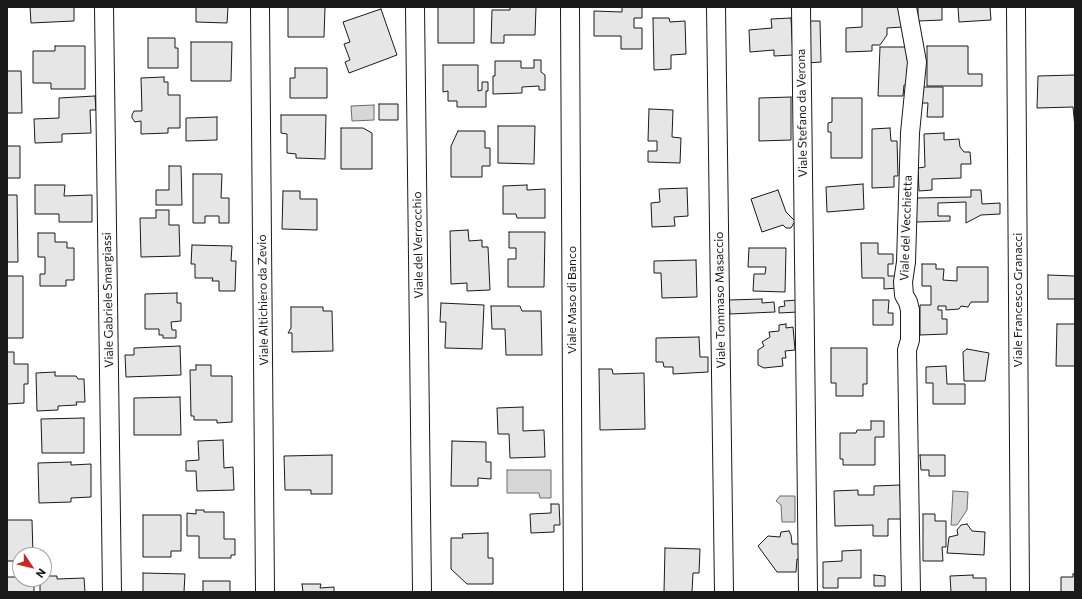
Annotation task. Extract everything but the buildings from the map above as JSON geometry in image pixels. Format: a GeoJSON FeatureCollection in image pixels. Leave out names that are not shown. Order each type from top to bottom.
{"type":"FeatureCollection","features":[{"type":"Feature","properties":{"kind":"street","name":"Viale Gabriele Smargiassi"},"geometry":{"type":"LineString","coordinates":[[104,7],[112,592]]}},
{"type":"Feature","properties":{"kind":"street","name":"Viale Altichiero da Zevio"},"geometry":{"type":"LineString","coordinates":[[260,7],[266,592]]}},
{"type":"Feature","properties":{"kind":"street","name":"Viale del Verrocchio"},"geometry":{"type":"LineString","coordinates":[[415,7],[422,592]]}},
{"type":"Feature","properties":{"kind":"street","name":"Viale Maso di Banco"},"geometry":{"type":"LineString","coordinates":[[570,7],[573,592]]}},
{"type":"Feature","properties":{"kind":"street","name":"Viale Tommaso Masaccio"},"geometry":{"type":"LineString","coordinates":[[716,7],[724,592]]}},
{"type":"Feature","properties":{"kind":"street","name":"Viale Stefano da Verona"},"geometry":{"type":"LineString","coordinates":[[801,7],[808,592]]}},
{"type":"Feature","properties":{"kind":"street","name":"Viale del Vecchietta"},"geometry":{"type":"LineString","coordinates":[[907,7],[917,62],[910,132],[906,262],[903,282],[904,295],[910,310],[910,340],[907,350],[911,592]]}},
{"type":"Feature","properties":{"kind":"street","name":"Viale Francesco Granacci"},"geometry":{"type":"LineString","coordinates":[[1016,7],[1020,592]]}},
{"type":"Feature","properties":{"kind":"shaded area"},"geometry":{"type":"Polygon","coordinates":[[[374,105],[374,120],[352,121],[351,106],[374,105]]]}},
{"type":"Feature","properties":{"kind":"shaded area"},"geometry":{"type":"Polygon","coordinates":[[[507,470],[551,470],[551,498],[540,498],[539,493],[507,493],[507,470]]]}},
{"type":"Feature","properties":{"kind":"shaded area"},"geometry":{"type":"Polygon","coordinates":[[[953,491],[968,492],[967,510],[957,525],[951,525],[953,491]]]}},
{"type":"Feature","properties":{"kind":"shaded area"},"geometry":{"type":"Polygon","coordinates":[[[780,496],[795,496],[795,522],[782,522],[781,505],[776,501],[780,496]]]}}]}
